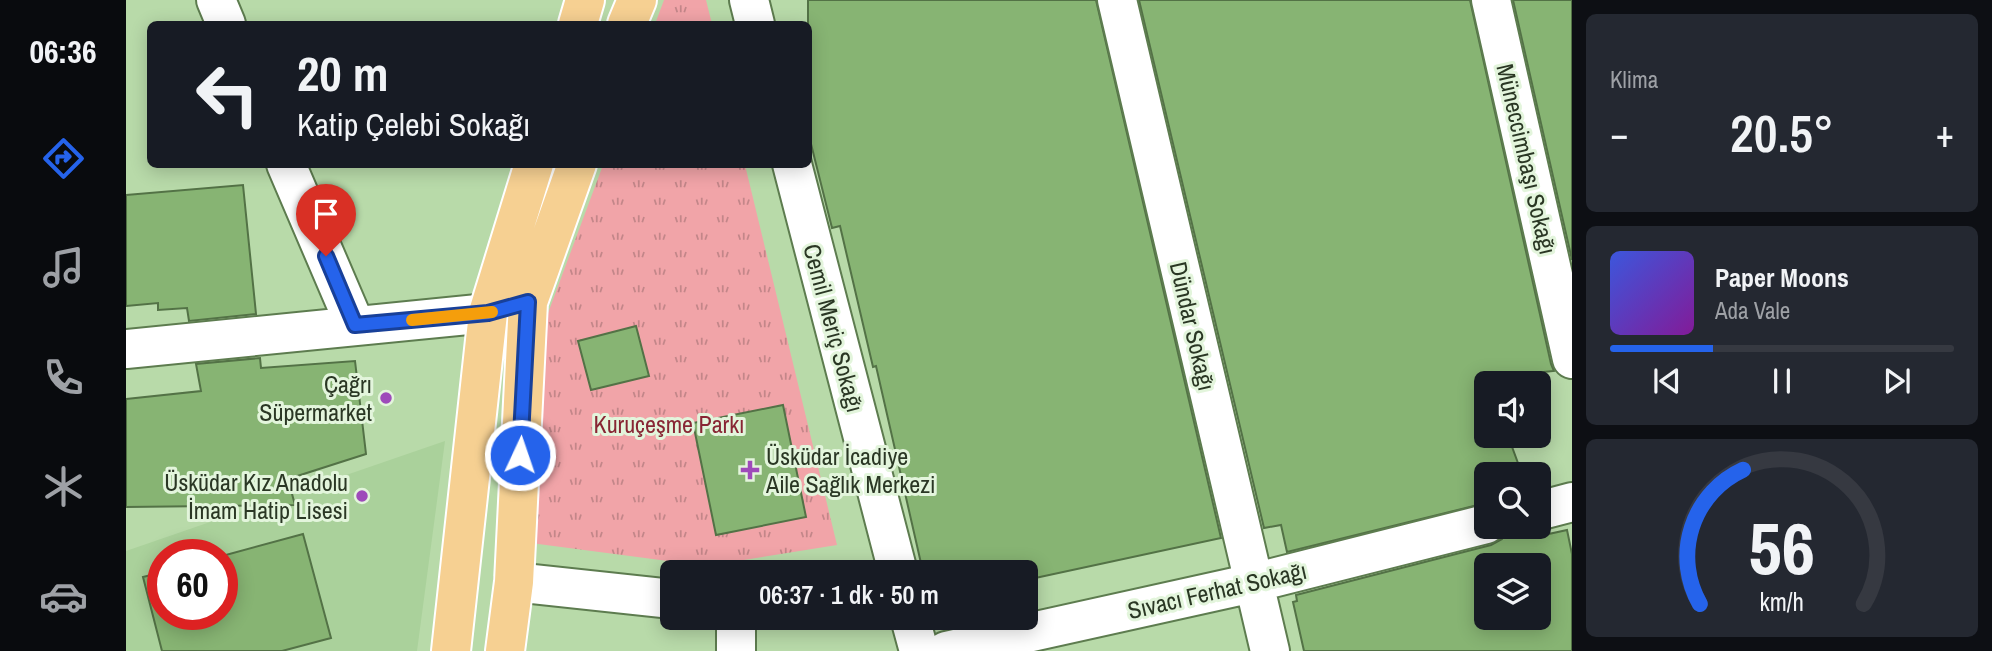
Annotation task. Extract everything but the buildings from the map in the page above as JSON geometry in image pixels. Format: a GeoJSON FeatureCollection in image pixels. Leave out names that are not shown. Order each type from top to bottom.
{"type":"FeatureCollection","features":[{"type":"Feature","properties":{"kind":"main road"},"geometry":{"type":"LineString","coordinates":[[579,21],[585,0]]}},
{"type":"Feature","properties":{"kind":"main road"},"geometry":{"type":"LineString","coordinates":[[628,21],[637,0]]}},
{"type":"Feature","properties":{"kind":"main road"},"geometry":{"type":"LineString","coordinates":[[451,651],[488,313],[533,168]]}},
{"type":"Feature","properties":{"kind":"main road"},"geometry":{"type":"LineString","coordinates":[[505,651],[514,582],[528,302],[576,168]]}},
{"type":"Feature","properties":{"kind":"street"},"geometry":{"type":"LineString","coordinates":[[216,0],[225,21]]}},
{"type":"Feature","properties":{"kind":"street"},"geometry":{"type":"LineString","coordinates":[[749,0],[754,21]]}},
{"type":"Feature","properties":{"kind":"street","name":"Dündar Sokağı"},"geometry":{"type":"LineString","coordinates":[[1117,0],[1270,651]]}},
{"type":"Feature","properties":{"kind":"street","name":"Müneccimbaşı Sokağı"},"geometry":{"type":"LineString","coordinates":[[1490,0],[1572,359]]}},
{"type":"Feature","properties":{"kind":"street"},"geometry":{"type":"LineString","coordinates":[[288,168],[355,325]]}},
{"type":"Feature","properties":{"kind":"street","name":"Cemil Meriç Sokağı"},"geometry":{"type":"LineString","coordinates":[[793,168],[895,560]]}},
{"type":"Feature","properties":{"kind":"street"},"geometry":{"type":"LineString","coordinates":[[126,349],[488,313],[528,302]]}},
{"type":"Feature","properties":{"kind":"street"},"geometry":{"type":"LineString","coordinates":[[1551,508],[1572,502]]}},
{"type":"Feature","properties":{"kind":"street","name":"Sıvacı Ferhat Sokağı"},"geometry":{"type":"LineString","coordinates":[[946,651],[1253,583],[1474,527]]}},
{"type":"Feature","properties":{"kind":"street"},"geometry":{"type":"LineString","coordinates":[[514,582],[660,598]]}},
{"type":"Feature","properties":{"kind":"street"},"geometry":{"type":"LineString","coordinates":[[736,630],[736,651]]}},
{"type":"Feature","properties":{"kind":"street"},"geometry":{"type":"LineString","coordinates":[[913,630],[919,651]]}},
{"type":"Feature","properties":{"kind":"shaded area","name":"Üsküdar Kız Anadolu İmam Hatip Lisesi"},"geometry":{"type":"Polygon","coordinates":[[[445,441],[417,651],[126,651],[126,551],[147,544],[147,630],[238,630],[238,539],[161,539],[445,441]]]}},
{"type":"Feature","properties":{"kind":"green space"},"geometry":{"type":"Polygon","coordinates":[[[664,0],[706,0],[711,21],[656,21],[664,0]]]}},
{"type":"Feature","properties":{"kind":"green space","name":"Kuruçeşme Parkı"},"geometry":{"type":"Polygon","coordinates":[[[602,168],[746,168],[837,545],[743,560],[660,560],[523,542],[541,332],[602,168]]]}},
{"type":"Feature","properties":{"kind":"slow traffic"},"geometry":{"type":"LineString","coordinates":[[412,320],[492,312]]}},
{"type":"Feature","properties":{"kind":"place","name":"Çağrı Süpermarket"},"geometry":{"type":"Point","coordinates":[386,398]}},
{"type":"Feature","properties":{"kind":"place","name":"Üsküdar İcadiye Aile Sağlık Merkezi"},"geometry":{"type":"Point","coordinates":[750,470]}},
{"type":"Feature","properties":{"kind":"place","name":"Üsküdar Kız Anadolu İmam Hatip Lisesi"},"geometry":{"type":"Point","coordinates":[362,496]}},
{"type":"Feature","properties":{"kind":"route"},"geometry":{"type":"LineString","coordinates":[[326,256],[355,325],[488,313],[528,302],[520,455]]}}]}
